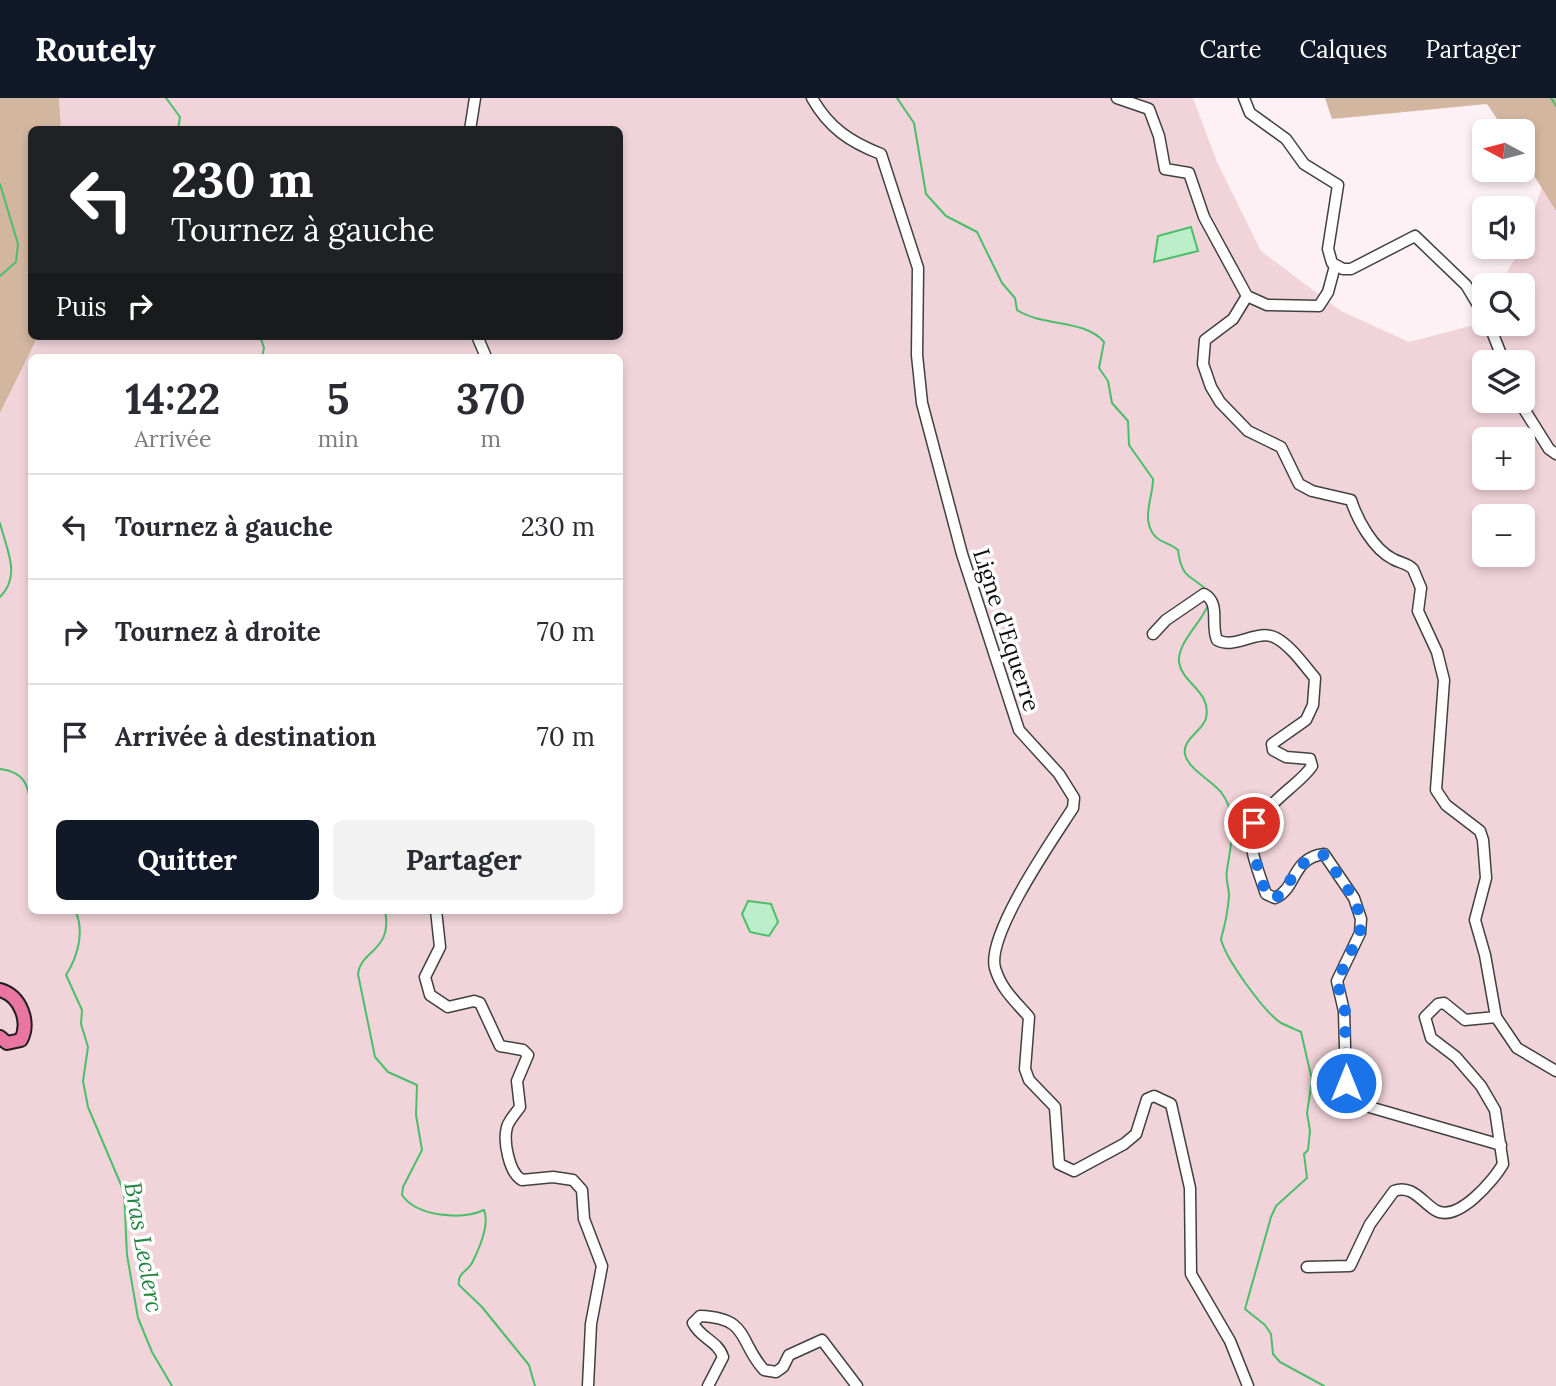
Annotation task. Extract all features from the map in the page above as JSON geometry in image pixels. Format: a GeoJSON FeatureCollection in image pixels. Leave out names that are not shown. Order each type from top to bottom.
{"type":"FeatureCollection","features":[{"type":"Feature","properties":{"kind":"main road"},"geometry":{"type":"LineString","coordinates":[[0,990],[6,992],[20,1006],[26,1021],[21,1040],[7,1043],[0,1037]]}},
{"type":"Feature","properties":{"kind":"street"},"geometry":{"type":"LineString","coordinates":[[471,126],[475,98]]}},
{"type":"Feature","properties":{"kind":"street","name":"Ligne d'Equerre"},"geometry":{"type":"LineString","coordinates":[[813,98],[821,114],[837,132],[858,145],[881,154],[888,172],[892,192],[918,268],[917,355],[922,403],[962,554],[1019,730],[1059,774],[1074,798],[1073,808],[1019,897],[995,944],[994,966],[1006,992],[1029,1017],[1025,1069],[1029,1080],[1055,1107],[1059,1121],[1056,1144],[1059,1164],[1066,1170],[1074,1171],[1124,1144],[1136,1134],[1147,1099],[1154,1096],[1171,1104],[1190,1188],[1191,1274],[1230,1341],[1248,1386]]}},
{"type":"Feature","properties":{"kind":"street"},"geometry":{"type":"LineString","coordinates":[[1117,98],[1149,109],[1159,136],[1165,169],[1189,173],[1203,217],[1247,296],[1267,305],[1319,306],[1328,292],[1335,266],[1328,254],[1338,185],[1304,164],[1286,139],[1250,113],[1244,98]]}},
{"type":"Feature","properties":{"kind":"street"},"geometry":{"type":"LineString","coordinates":[[1335,266],[1352,269],[1415,236],[1466,285],[1472,295]]}},
{"type":"Feature","properties":{"kind":"street"},"geometry":{"type":"LineString","coordinates":[[1247,296],[1233,319],[1205,340],[1203,364],[1211,387],[1248,430],[1281,447],[1299,484],[1312,491],[1351,500],[1353,513],[1372,539],[1393,559],[1413,569],[1421,588],[1418,611],[1437,652],[1444,680],[1436,790],[1446,805],[1480,831],[1483,841],[1486,877],[1475,920],[1485,955],[1496,1017],[1517,1048],[1556,1072]]}},
{"type":"Feature","properties":{"kind":"street"},"geometry":{"type":"LineString","coordinates":[[1526,413],[1549,449],[1556,454]]}},
{"type":"Feature","properties":{"kind":"street"},"geometry":{"type":"LineString","coordinates":[[1153,634],[1166,620],[1204,594],[1211,598],[1214,606],[1214,632],[1217,640],[1239,642],[1269,635],[1279,639],[1315,678],[1313,705],[1306,720],[1272,744],[1273,750],[1279,755],[1310,759],[1312,766],[1264,811],[1254,823],[1251,835],[1253,857],[1266,894],[1275,898],[1281,896],[1299,867],[1313,856],[1324,855],[1354,898],[1361,919],[1360,933],[1337,981],[1345,1011],[1349,1097],[1359,1104],[1501,1145]]}},
{"type":"Feature","properties":{"kind":"street"},"geometry":{"type":"LineString","coordinates":[[436,914],[440,947],[425,977],[430,995],[448,1007],[474,1001],[480,1003],[500,1046],[523,1049],[528,1055],[517,1082],[520,1107],[507,1125],[506,1138],[513,1172],[522,1180],[573,1180],[582,1190],[584,1219],[602,1266],[591,1324],[589,1386]]}},
{"type":"Feature","properties":{"kind":"street"},"geometry":{"type":"LineString","coordinates":[[1307,1267],[1350,1266],[1380,1208],[1389,1194],[1398,1189],[1412,1192],[1441,1212],[1470,1202],[1494,1180],[1503,1164],[1495,1110],[1481,1086],[1457,1057],[1431,1038],[1425,1017],[1438,1004],[1444,1003],[1465,1020],[1496,1017]]}},
{"type":"Feature","properties":{"kind":"street"},"geometry":{"type":"LineString","coordinates":[[708,1386],[723,1357],[720,1348],[696,1330],[693,1323],[700,1316],[720,1317],[740,1328],[764,1370],[776,1372],[783,1367],[789,1355],[822,1340],[857,1386]]}},
{"type":"Feature","properties":{"kind":"shaded area"},"geometry":{"type":"Polygon","coordinates":[[[0,98],[59,98],[61,126],[28,126],[28,340],[36,340],[0,413],[0,98]]]}},
{"type":"Feature","properties":{"kind":"shaded area"},"geometry":{"type":"Polygon","coordinates":[[[59,98],[1193,98],[1217,162],[1261,251],[1341,311],[1409,342],[1472,326],[1472,336],[1535,336],[1535,273],[1506,273],[1515,259],[1535,259],[1535,208],[1542,187],[1556,211],[1556,1386],[0,1386],[0,413],[28,356],[28,914],[623,914],[623,354],[29,354],[36,340],[623,340],[623,126],[61,126],[59,98]]]}},
{"type":"Feature","properties":{"kind":"shaded area"},"geometry":{"type":"Polygon","coordinates":[[[1325,98],[1556,98],[1556,211],[1535,177],[1535,119],[1497,119],[1487,104],[1332,119],[1325,98]]]}},
{"type":"Feature","properties":{"kind":"shaded area"},"geometry":{"type":"Polygon","coordinates":[[[1191,227],[1198,251],[1154,262],[1158,236],[1191,227]]]}},
{"type":"Feature","properties":{"kind":"shaded area"},"geometry":{"type":"Polygon","coordinates":[[[748,901],[771,904],[778,922],[769,936],[750,932],[742,914],[748,901]]]}},
{"type":"Feature","properties":{"kind":"waterway"},"geometry":{"type":"LineString","coordinates":[[166,98],[180,117],[179,126]]}},
{"type":"Feature","properties":{"kind":"waterway"},"geometry":{"type":"LineString","coordinates":[[897,98],[914,123],[926,194],[946,216],[977,232],[1002,283],[1015,298],[1017,310],[1039,319],[1086,330],[1104,342],[1099,368],[1108,381],[1112,403],[1128,421],[1129,445],[1153,479],[1148,515],[1150,528],[1156,538],[1178,550],[1185,573],[1208,592]]}},
{"type":"Feature","properties":{"kind":"waterway"},"geometry":{"type":"LineString","coordinates":[[1551,98],[1556,106]]}},
{"type":"Feature","properties":{"kind":"waterway","name":"Bras Leclerc"},"geometry":{"type":"LineString","coordinates":[[0,184],[18,244],[16,262],[0,276]]}},
{"type":"Feature","properties":{"kind":"waterway"},"geometry":{"type":"LineString","coordinates":[[261,340],[263,354]]}},
{"type":"Feature","properties":{"kind":"waterway","name":"Bras Leclerc"},"geometry":{"type":"LineString","coordinates":[[0,523],[11,571],[7,589],[0,597]]}},
{"type":"Feature","properties":{"kind":"waterway"},"geometry":{"type":"LineString","coordinates":[[1208,605],[1182,647],[1179,662],[1185,676],[1201,694],[1207,709],[1204,723],[1190,739],[1185,754],[1195,769],[1221,792],[1227,801],[1232,820],[1227,873],[1229,901],[1221,939],[1237,971],[1265,1008],[1281,1023],[1301,1032],[1312,1080],[1307,1113],[1310,1131],[1308,1150],[1304,1154],[1307,1178],[1276,1206],[1245,1309],[1265,1325],[1271,1334],[1273,1354],[1280,1362],[1324,1386]]}},
{"type":"Feature","properties":{"kind":"waterway","name":"Bras Leclerc"},"geometry":{"type":"LineString","coordinates":[[0,769],[17,775],[28,791]]}},
{"type":"Feature","properties":{"kind":"waterway","name":"Bras Leclerc"},"geometry":{"type":"LineString","coordinates":[[76,914],[79,943],[66,975],[82,1010],[81,1024],[88,1047],[83,1081],[88,1107],[124,1192],[127,1255],[138,1318],[152,1352],[172,1386]]}},
{"type":"Feature","properties":{"kind":"waterway"},"geometry":{"type":"LineString","coordinates":[[385,914],[385,934],[360,966],[358,974],[375,1057],[388,1072],[417,1085],[416,1115],[422,1150],[403,1187],[402,1195],[418,1208],[429,1212],[464,1215],[484,1210],[485,1229],[472,1263],[459,1278],[459,1285],[482,1307],[529,1365],[535,1386]]}},
{"type":"Feature","properties":{"kind":"route"},"geometry":{"type":"LineString","coordinates":[[1254,823],[1251,835],[1253,857],[1266,894],[1270,897],[1281,896],[1292,876],[1306,860],[1324,855],[1354,898],[1361,919],[1360,933],[1337,981],[1345,1011],[1346,1083]]}}]}
